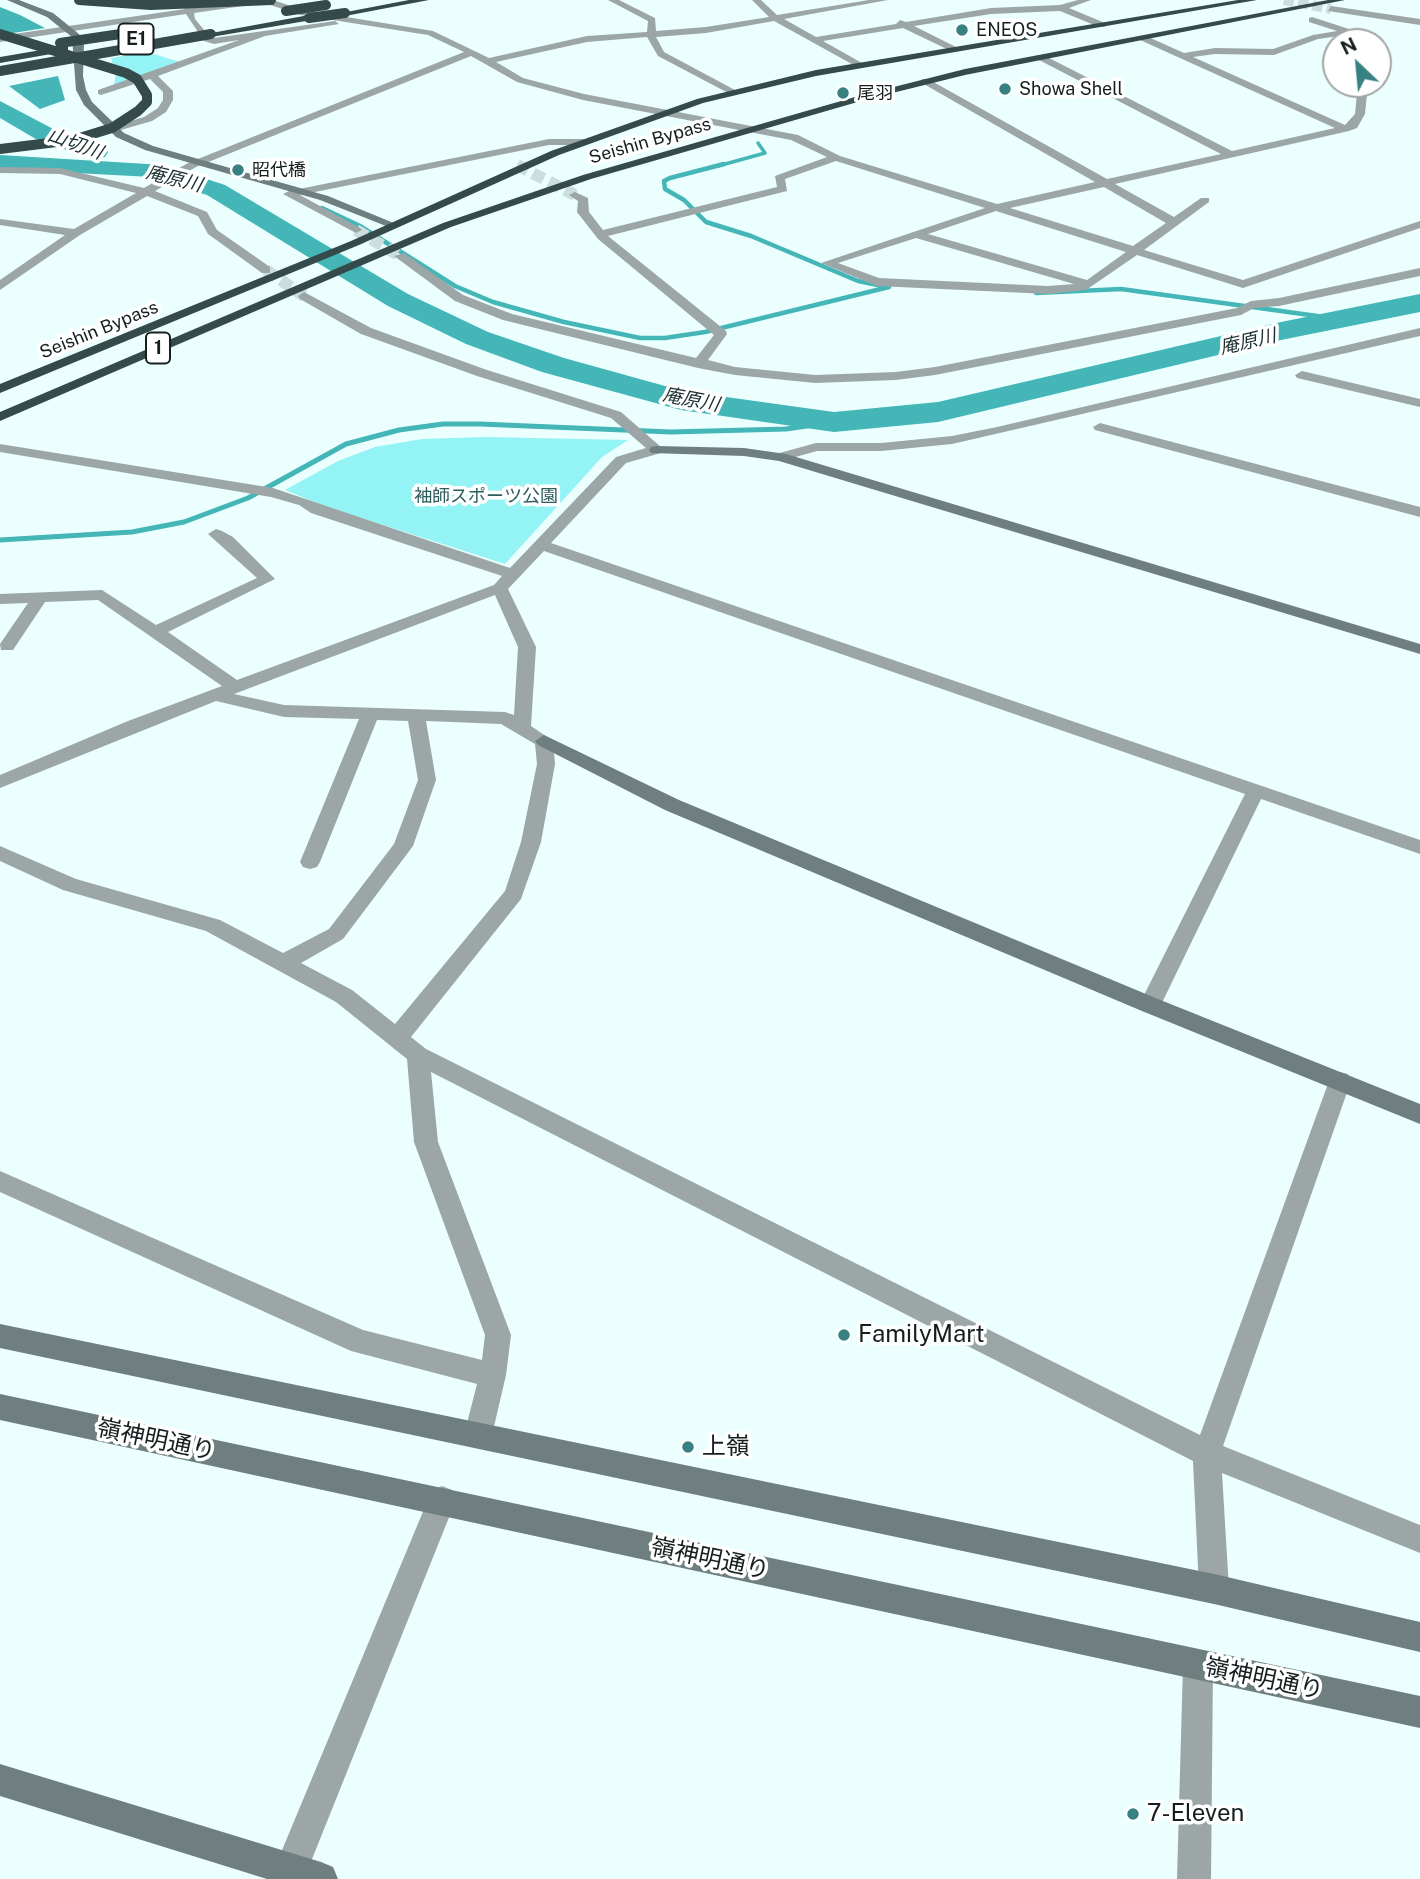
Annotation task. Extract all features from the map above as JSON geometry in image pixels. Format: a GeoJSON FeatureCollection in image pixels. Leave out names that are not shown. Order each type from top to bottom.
{"type":"FeatureCollection","features":[{"type":"Feature","properties":{"kind":"highway"},"geometry":{"type":"LineString","coordinates":[[79,0],[151,5],[271,0]]}},
{"type":"Feature","properties":{"kind":"highway"},"geometry":{"type":"LineString","coordinates":[[274,12],[363,0]]}},
{"type":"Feature","properties":{"kind":"highway"},"geometry":{"type":"LineString","coordinates":[[343,12],[418,0]]}},
{"type":"Feature","properties":{"kind":"highway"},"geometry":{"type":"LineString","coordinates":[[0,71],[208,27],[425,0]]}},
{"type":"Feature","properties":{"kind":"highway","name":"Seishin Bypass"},"geometry":{"type":"LineString","coordinates":[[0,389],[297,267],[355,237],[395,226],[584,142],[663,113],[732,92],[859,65],[1253,0]]}},
{"type":"Feature","properties":{"kind":"highway","name":"Seishin Bypass"},"geometry":{"type":"LineString","coordinates":[[0,417],[447,225],[536,193],[925,81],[1341,0]]}},
{"type":"Feature","properties":{"kind":"highway"},"geometry":{"type":"LineString","coordinates":[[188,24],[208,27]]}},
{"type":"Feature","properties":{"kind":"highway","name":"E1"},"geometry":{"type":"LineString","coordinates":[[0,53],[208,27]]}},
{"type":"Feature","properties":{"kind":"highway","name":"E1"},"geometry":{"type":"LineString","coordinates":[[0,60],[150,30]]}},
{"type":"Feature","properties":{"kind":"highway"},"geometry":{"type":"LineString","coordinates":[[0,36],[126,72],[137,79],[147,94],[146,102],[138,111],[112,128],[73,140],[0,149]]}},
{"type":"Feature","properties":{"kind":"street"},"geometry":{"type":"LineString","coordinates":[[11,0],[36,8],[69,28],[79,43],[78,76],[81,90],[88,103],[127,139],[195,164],[324,198],[395,226]]}},
{"type":"Feature","properties":{"kind":"street"},"geometry":{"type":"LineString","coordinates":[[167,0],[189,6],[191,19],[207,39],[220,42],[354,21]]}},
{"type":"Feature","properties":{"kind":"street"},"geometry":{"type":"LineString","coordinates":[[0,36],[265,0],[301,12],[430,33],[472,52],[520,80],[583,97],[794,137],[810,142],[836,158],[1243,284]]}},
{"type":"Feature","properties":{"kind":"street"},"geometry":{"type":"LineString","coordinates":[[612,0],[652,20],[653,46],[661,54],[732,92]]}},
{"type":"Feature","properties":{"kind":"street"},"geometry":{"type":"LineString","coordinates":[[756,0],[775,18],[859,65]]}},
{"type":"Feature","properties":{"kind":"street"},"geometry":{"type":"LineString","coordinates":[[487,61],[587,39],[706,30],[858,2],[884,0]]}},
{"type":"Feature","properties":{"kind":"street"},"geometry":{"type":"LineString","coordinates":[[814,40],[991,11],[1060,8],[1087,0]]}},
{"type":"Feature","properties":{"kind":"street"},"geometry":{"type":"LineString","coordinates":[[858,2],[953,49]]}},
{"type":"Feature","properties":{"kind":"street"},"geometry":{"type":"LineString","coordinates":[[979,5],[991,11]]}},
{"type":"Feature","properties":{"kind":"street"},"geometry":{"type":"LineString","coordinates":[[1060,8],[1102,25]]}},
{"type":"Feature","properties":{"kind":"street"},"geometry":{"type":"LineString","coordinates":[[1331,9],[1420,22]]}},
{"type":"Feature","properties":{"kind":"street"},"geometry":{"type":"LineString","coordinates":[[1312,20],[1337,28]]}},
{"type":"Feature","properties":{"kind":"street"},"geometry":{"type":"LineString","coordinates":[[101,92],[262,36]]}},
{"type":"Feature","properties":{"kind":"street"},"geometry":{"type":"LineString","coordinates":[[1182,56],[1215,51],[1274,52],[1322,36]]}},
{"type":"Feature","properties":{"kind":"street"},"geometry":{"type":"LineString","coordinates":[[1143,38],[1345,129]]}},
{"type":"Feature","properties":{"kind":"street"},"geometry":{"type":"LineString","coordinates":[[0,286],[76,233],[195,164],[472,52]]}},
{"type":"Feature","properties":{"kind":"street"},"geometry":{"type":"LineString","coordinates":[[1040,57],[1233,156]]}},
{"type":"Feature","properties":{"kind":"street"},"geometry":{"type":"LineString","coordinates":[[114,129],[148,119],[162,110],[168,100],[168,90],[152,75]]}},
{"type":"Feature","properties":{"kind":"street"},"geometry":{"type":"LineString","coordinates":[[925,81],[1172,221]]}},
{"type":"Feature","properties":{"kind":"street"},"geometry":{"type":"LineString","coordinates":[[1205,200],[1172,221],[1089,284],[1048,289],[877,282],[827,263],[995,208],[1345,129],[1353,126],[1360,114],[1362,98]]}},
{"type":"Feature","properties":{"kind":"street"},"geometry":{"type":"LineString","coordinates":[[355,237],[289,194],[296,190],[560,140],[584,142]]}},
{"type":"Feature","properties":{"kind":"street"},"geometry":{"type":"LineString","coordinates":[[496,152],[517,164]]}},
{"type":"Feature","properties":{"kind":"street"},"geometry":{"type":"LineString","coordinates":[[600,234],[783,189],[779,178],[785,174],[836,158]]}},
{"type":"Feature","properties":{"kind":"street"},"geometry":{"type":"LineString","coordinates":[[0,170],[60,171],[148,189],[203,214],[212,232],[266,271]]}},
{"type":"Feature","properties":{"kind":"street"},"geometry":{"type":"LineString","coordinates":[[575,195],[584,200],[583,212],[600,234],[721,334],[698,364]]}},
{"type":"Feature","properties":{"kind":"street"},"geometry":{"type":"LineString","coordinates":[[0,222],[76,233]]}},
{"type":"Feature","properties":{"kind":"street"},"geometry":{"type":"LineString","coordinates":[[1251,305],[1238,296],[1237,288],[1243,284],[1420,224]]}},
{"type":"Feature","properties":{"kind":"street"},"geometry":{"type":"LineString","coordinates":[[916,234],[1089,284]]}},
{"type":"Feature","properties":{"kind":"street"},"geometry":{"type":"LineString","coordinates":[[400,256],[471,304],[508,317],[698,364],[735,371],[815,379],[896,376],[1101,339],[1241,311],[1251,305],[1279,302],[1420,272]]}},
{"type":"Feature","properties":{"kind":"street"},"geometry":{"type":"LineString","coordinates":[[304,296],[366,331],[482,373],[616,415],[656,450]]}},
{"type":"Feature","properties":{"kind":"street"},"geometry":{"type":"LineString","coordinates":[[781,457],[816,447],[881,447],[952,440],[1420,332]]}},
{"type":"Feature","properties":{"kind":"street"},"geometry":{"type":"LineString","coordinates":[[1302,375],[1420,403]]}},
{"type":"Feature","properties":{"kind":"street"},"geometry":{"type":"LineString","coordinates":[[1100,426],[1420,512]]}},
{"type":"Feature","properties":{"kind":"street"},"geometry":{"type":"LineString","coordinates":[[0,448],[273,493],[304,502],[316,510],[513,574]]}},
{"type":"Feature","properties":{"kind":"street"},"geometry":{"type":"LineString","coordinates":[[0,782],[234,687],[500,588],[621,460],[656,450],[744,452],[781,457],[1420,649]]}},
{"type":"Feature","properties":{"kind":"street"},"geometry":{"type":"LineString","coordinates":[[155,632],[267,579],[227,540],[216,534]]}},
{"type":"Feature","properties":{"kind":"street"},"geometry":{"type":"LineString","coordinates":[[542,545],[1420,847]]}},
{"type":"Feature","properties":{"kind":"street"},"geometry":{"type":"LineString","coordinates":[[500,588],[527,647],[522,728]]}},
{"type":"Feature","properties":{"kind":"street"},"geometry":{"type":"LineString","coordinates":[[0,599],[102,595],[234,687]]}},
{"type":"Feature","properties":{"kind":"street"},"geometry":{"type":"LineString","coordinates":[[7,646],[40,598]]}},
{"type":"Feature","properties":{"kind":"street"},"geometry":{"type":"LineString","coordinates":[[216,695],[284,710],[505,718],[544,741],[672,805],[1150,1005],[1420,1114]]}},
{"type":"Feature","properties":{"kind":"street"},"geometry":{"type":"LineString","coordinates":[[310,862],[370,714]]}},
{"type":"Feature","properties":{"kind":"street"},"geometry":{"type":"LineString","coordinates":[[282,963],[336,934],[403,846],[427,780],[416,716]]}},
{"type":"Feature","properties":{"kind":"street"},"geometry":{"type":"LineString","coordinates":[[398,1037],[514,894],[531,842],[546,764],[544,741]]}},
{"type":"Feature","properties":{"kind":"street"},"geometry":{"type":"LineString","coordinates":[[1150,1005],[1256,790]]}},
{"type":"Feature","properties":{"kind":"street"},"geometry":{"type":"LineString","coordinates":[[0,853],[70,885],[213,925],[344,996],[418,1055],[1206,1453],[1420,1539]]}},
{"type":"Feature","properties":{"kind":"street"},"geometry":{"type":"LineString","coordinates":[[418,1055],[426,1142],[498,1335],[493,1375],[478,1435]]}},
{"type":"Feature","properties":{"kind":"street"},"geometry":{"type":"LineString","coordinates":[[1214,1589],[1206,1453],[1340,1081]]}},
{"type":"Feature","properties":{"kind":"street"},"geometry":{"type":"LineString","coordinates":[[0,1181],[360,1342],[493,1375]]}},
{"type":"Feature","properties":{"kind":"street"},"geometry":{"type":"LineString","coordinates":[[0,1336],[1214,1589],[1420,1637]]}},
{"type":"Feature","properties":{"kind":"street","name":"嶺神明通り"},"geometry":{"type":"LineString","coordinates":[[0,1407],[1420,1712]]}},
{"type":"Feature","properties":{"kind":"street"},"geometry":{"type":"LineString","coordinates":[[0,1780],[299,1876],[442,1500]]}},
{"type":"Feature","properties":{"kind":"street"},"geometry":{"type":"LineString","coordinates":[[1194,1879],[1198,1665]]}},
{"type":"Feature","properties":{"kind":"green space"},"geometry":{"type":"Polygon","coordinates":[[[147,52],[180,62],[114,85],[116,74],[111,58],[147,52]]]}},
{"type":"Feature","properties":{"kind":"green space","name":"袖師スポーツ公園"},"geometry":{"type":"Polygon","coordinates":[[[486,437],[628,440],[602,457],[505,564],[324,506],[285,490],[338,461],[375,447],[422,439],[486,437]]]}},
{"type":"Feature","properties":{"kind":"shaded area"},"geometry":{"type":"Polygon","coordinates":[[[0,7],[20,15],[45,28],[0,35],[0,7]]]}},
{"type":"Feature","properties":{"kind":"shaded area"},"geometry":{"type":"Polygon","coordinates":[[[58,76],[65,100],[40,109],[9,86],[58,76]]]}},
{"type":"Feature","properties":{"kind":"waterway","name":"山切川"},"geometry":{"type":"LineString","coordinates":[[0,108],[50,137],[96,152]]}},
{"type":"Feature","properties":{"kind":"waterway"},"geometry":{"type":"LineString","coordinates":[[718,166],[765,153],[758,143]]}},
{"type":"Feature","properties":{"kind":"waterway","name":"庵原川"},"geometry":{"type":"LineString","coordinates":[[0,162],[154,170],[216,190],[398,300],[477,338],[553,365],[681,400],[834,422],[938,412],[1281,331],[1420,303]]}},
{"type":"Feature","properties":{"kind":"waterway"},"geometry":{"type":"LineString","coordinates":[[724,164],[670,178],[664,181],[665,189],[684,200],[706,222],[751,236],[858,281],[883,286]]}},
{"type":"Feature","properties":{"kind":"waterway"},"geometry":{"type":"LineString","coordinates":[[322,208],[360,226],[455,286],[493,302],[564,322],[640,338],[665,338],[705,332],[889,287]]}},
{"type":"Feature","properties":{"kind":"waterway"},"geometry":{"type":"LineString","coordinates":[[1036,293],[1121,289],[1339,319]]}},
{"type":"Feature","properties":{"kind":"waterway"},"geometry":{"type":"LineString","coordinates":[[0,540],[132,532],[184,522],[248,498],[346,444],[399,430],[443,424],[480,424],[671,432],[786,429],[834,422]]}},
{"type":"Feature","properties":{"kind":"tunnel"},"geometry":{"type":"LineString","coordinates":[[1284,0],[1331,9]]}},
{"type":"Feature","properties":{"kind":"tunnel"},"geometry":{"type":"LineString","coordinates":[[517,165],[575,195]]}},
{"type":"Feature","properties":{"kind":"tunnel"},"geometry":{"type":"LineString","coordinates":[[356,230],[400,256]]}},
{"type":"Feature","properties":{"kind":"tunnel"},"geometry":{"type":"LineString","coordinates":[[266,270],[304,296]]}},
{"type":"Feature","properties":{"kind":"place","name":"ENEOS"},"geometry":{"type":"Point","coordinates":[962,30]}},
{"type":"Feature","properties":{"kind":"place","name":"Showa Shell"},"geometry":{"type":"Point","coordinates":[1005,89]}},
{"type":"Feature","properties":{"kind":"place","name":"尾羽"},"geometry":{"type":"Point","coordinates":[843,93]}},
{"type":"Feature","properties":{"kind":"place","name":"昭代橋"},"geometry":{"type":"Point","coordinates":[238,170]}},
{"type":"Feature","properties":{"kind":"place","name":"FamilyMart"},"geometry":{"type":"Point","coordinates":[844,1335]}},
{"type":"Feature","properties":{"kind":"place","name":"上嶺"},"geometry":{"type":"Point","coordinates":[688,1447]}},
{"type":"Feature","properties":{"kind":"place","name":"7-Eleven"},"geometry":{"type":"Point","coordinates":[1133,1814]}}]}
